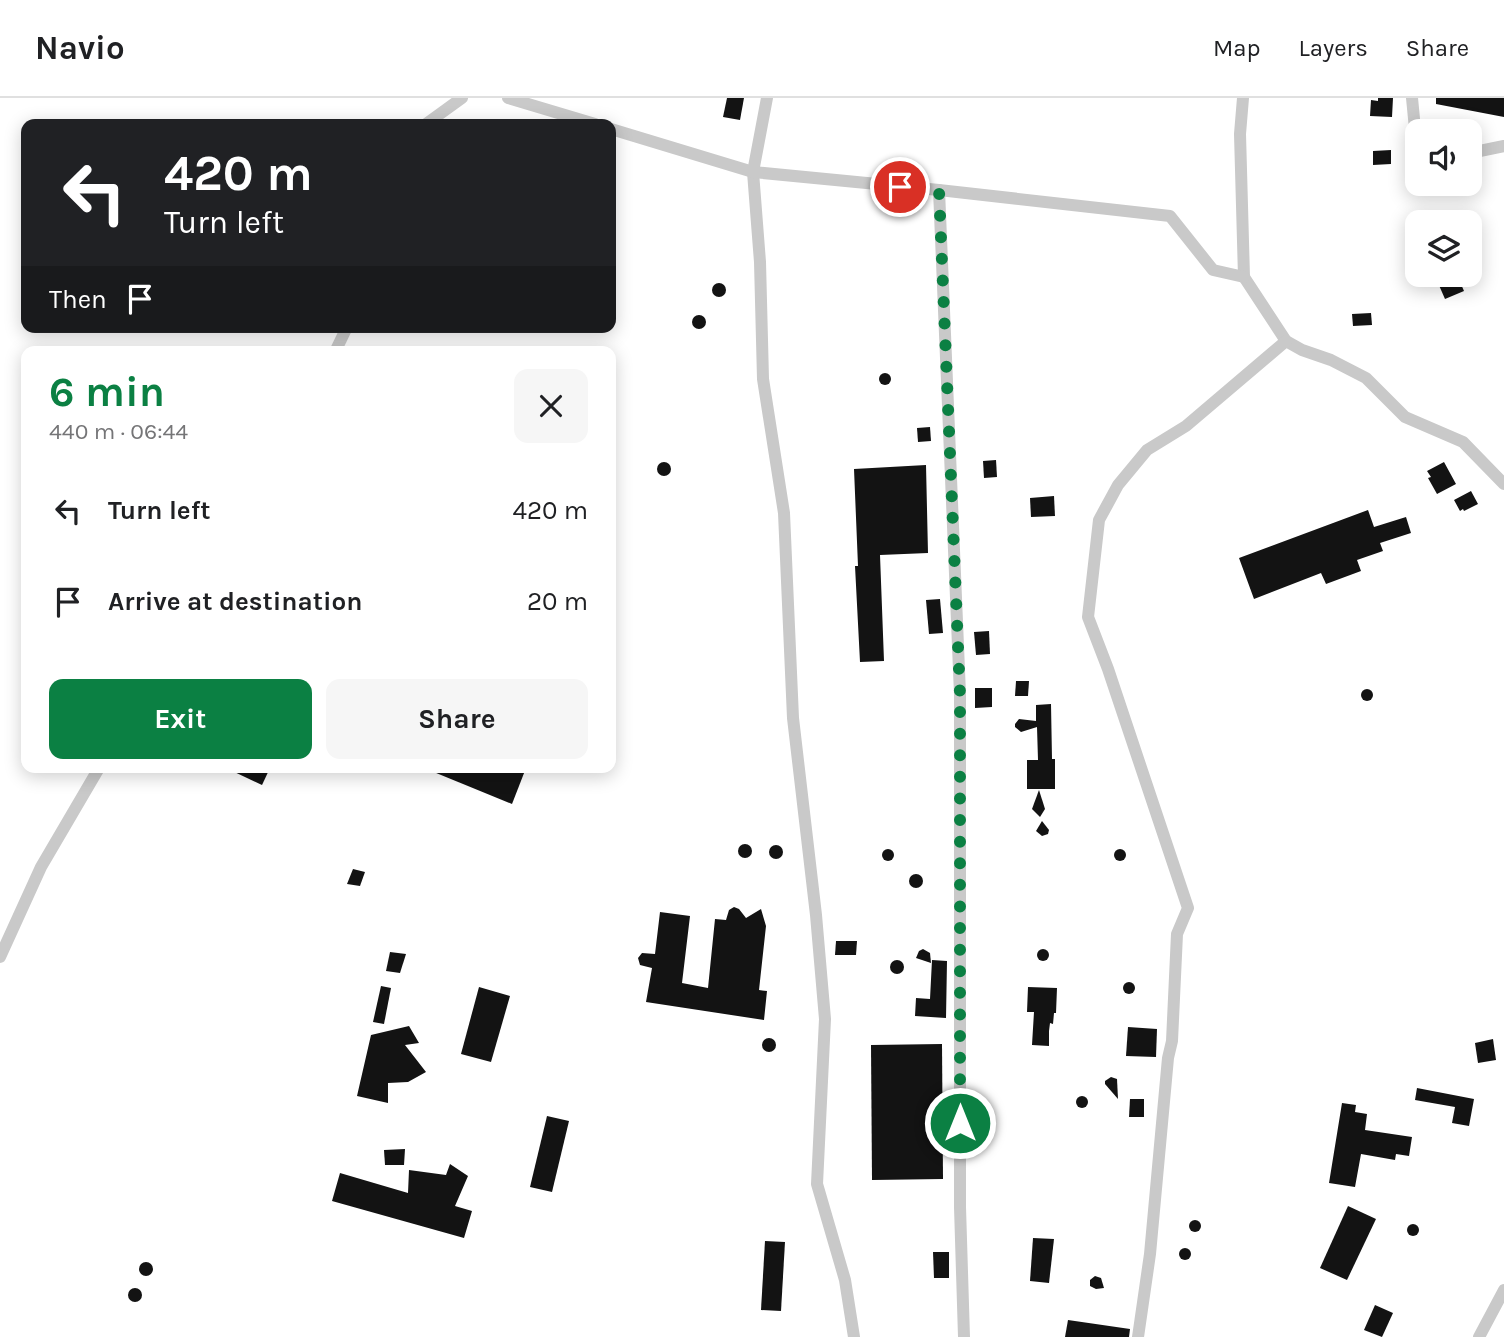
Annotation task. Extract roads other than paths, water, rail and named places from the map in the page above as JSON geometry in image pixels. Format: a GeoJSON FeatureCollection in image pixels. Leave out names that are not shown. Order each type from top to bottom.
{"type":"FeatureCollection","features":[{"type":"Feature","properties":{"kind":"street"},"geometry":{"type":"LineString","coordinates":[[433,119],[462,98]]}},
{"type":"Feature","properties":{"kind":"street"},"geometry":{"type":"LineString","coordinates":[[508,98],[578,119]]}},
{"type":"Feature","properties":{"kind":"street"},"geometry":{"type":"LineString","coordinates":[[767,98],[753,172],[760,262],[763,379],[784,513],[793,719],[825,1019],[817,1184],[845,1280],[854,1337]]}},
{"type":"Feature","properties":{"kind":"street"},"geometry":{"type":"LineString","coordinates":[[1243,98],[1240,134],[1244,277],[1286,341],[1366,378],[1405,417],[1463,442],[1504,484]]}},
{"type":"Feature","properties":{"kind":"street"},"geometry":{"type":"LineString","coordinates":[[1412,98],[1414,119]]}},
{"type":"Feature","properties":{"kind":"street"},"geometry":{"type":"LineString","coordinates":[[616,131],[753,172],[1170,216],[1213,270],[1244,277]]}},
{"type":"Feature","properties":{"kind":"street"},"geometry":{"type":"LineString","coordinates":[[1482,151],[1504,146]]}},
{"type":"Feature","properties":{"kind":"street"},"geometry":{"type":"LineString","coordinates":[[939,190],[960,694],[960,1207],[964,1337]]}},
{"type":"Feature","properties":{"kind":"street"},"geometry":{"type":"LineString","coordinates":[[1138,1337],[1150,1255],[1168,1058],[1172,1041],[1177,934],[1188,908],[1088,617],[1099,520],[1118,485],[1147,450],[1186,426],[1286,341]]}},
{"type":"Feature","properties":{"kind":"street"},"geometry":{"type":"LineString","coordinates":[[0,957],[41,867],[96,773]]}},
{"type":"Feature","properties":{"kind":"street"},"geometry":{"type":"LineString","coordinates":[[1479,1337],[1504,1290]]}}]}
